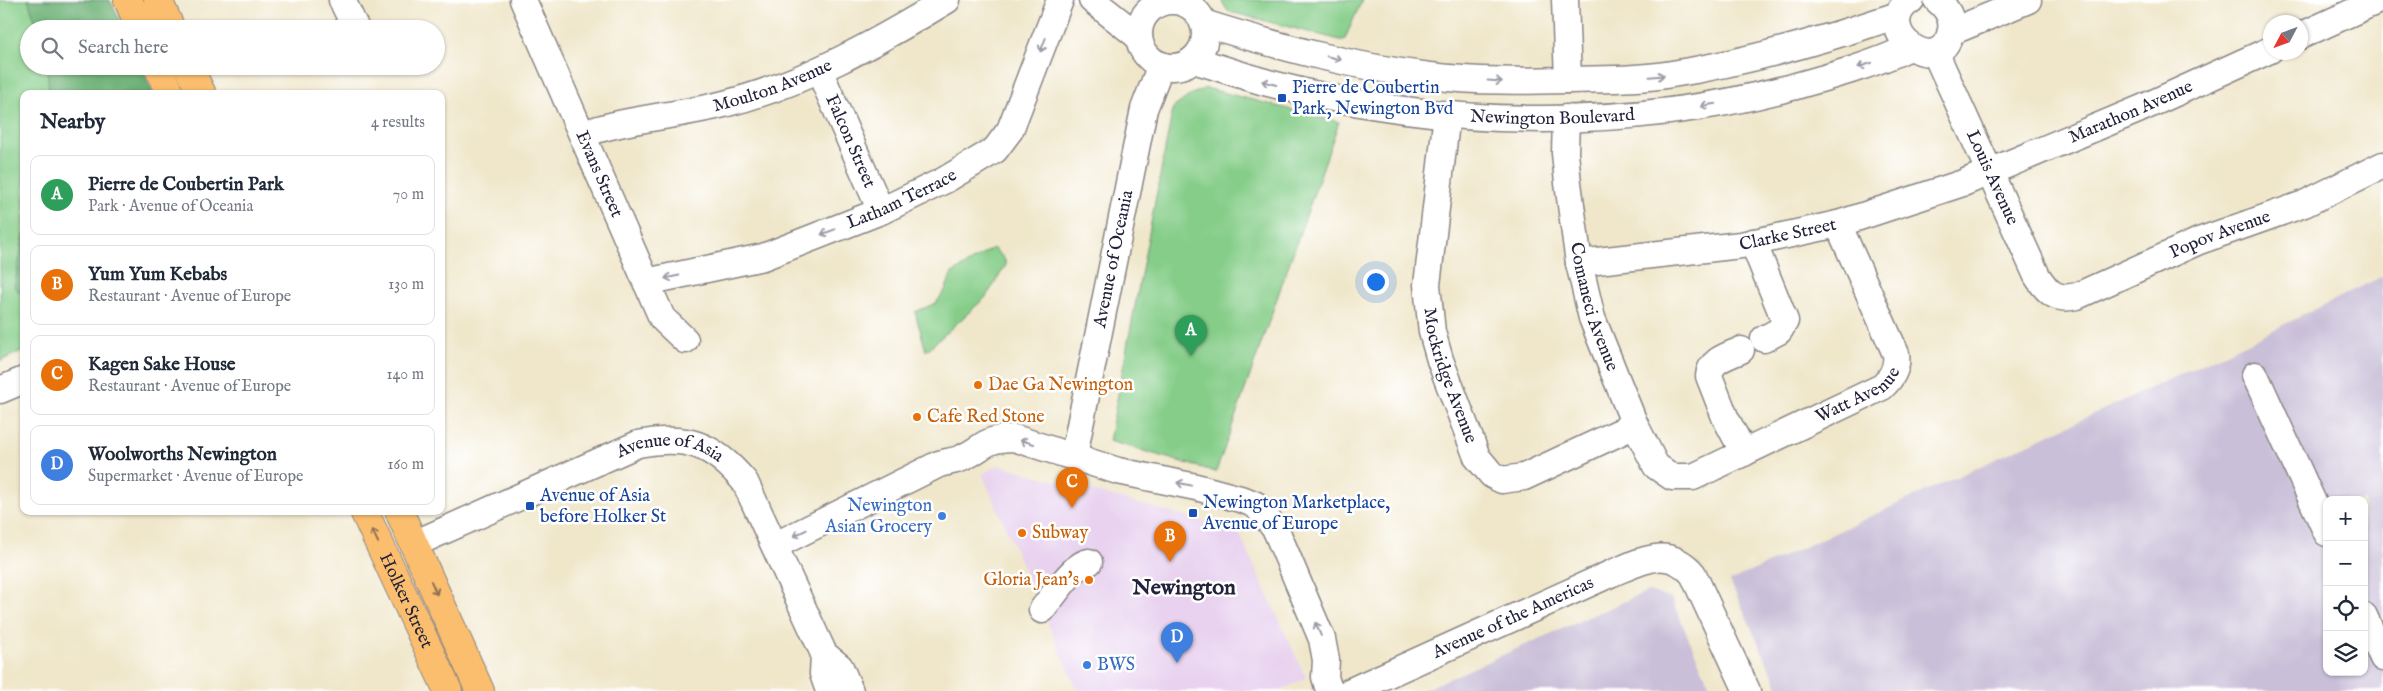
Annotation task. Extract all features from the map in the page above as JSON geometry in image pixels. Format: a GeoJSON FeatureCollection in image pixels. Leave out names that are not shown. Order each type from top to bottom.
{"type":"FeatureCollection","features":[{"type":"Feature","properties":{"kind":"main road"},"geometry":{"type":"LineString","coordinates":[[128,0],[137,20]]}},
{"type":"Feature","properties":{"kind":"main road"},"geometry":{"type":"LineString","coordinates":[[158,0],[167,20]]}},
{"type":"Feature","properties":{"kind":"main road"},"geometry":{"type":"LineString","coordinates":[[162,75],[168,90]]}},
{"type":"Feature","properties":{"kind":"main road"},"geometry":{"type":"LineString","coordinates":[[192,75],[200,90]]}},
{"type":"Feature","properties":{"kind":"main road","name":"Holker Street"},"geometry":{"type":"LineString","coordinates":[[366,515],[448,691]]}},
{"type":"Feature","properties":{"kind":"main road","name":"Holker Street"},"geometry":{"type":"LineString","coordinates":[[400,515],[480,691]]}},
{"type":"Feature","properties":{"kind":"street"},"geometry":{"type":"LineString","coordinates":[[342,0],[352,20]]}},
{"type":"Feature","properties":{"kind":"street","name":"Evans Street"},"geometry":{"type":"LineString","coordinates":[[523,0],[662,318],[685,340]]}},
{"type":"Feature","properties":{"kind":"street","name":"Moulton Avenue"},"geometry":{"type":"LineString","coordinates":[[583,134],[608,125],[724,104],[783,86],[819,70],[947,0]]}},
{"type":"Feature","properties":{"kind":"street","name":"Latham Terrace"},"geometry":{"type":"LineString","coordinates":[[646,282],[763,257],[881,211],[945,180],[983,158],[1004,141],[1010,130],[1060,0]]}},
{"type":"Feature","properties":{"kind":"street"},"geometry":{"type":"LineString","coordinates":[[1566,0],[1568,80]]}},
{"type":"Feature","properties":{"kind":"street"},"geometry":{"type":"LineString","coordinates":[[1904,7],[1900,33],[1932,44],[1949,14],[1937,0]]}},
{"type":"Feature","properties":{"kind":"street","name":"Newington Boulevard"},"geometry":{"type":"LineString","coordinates":[[1192,60],[1273,85],[1390,107],[1447,114],[1566,118],[1667,112],[1747,98],[1824,78],[1932,44],[2028,0]]}},
{"type":"Feature","properties":{"kind":"street"},"geometry":{"type":"LineString","coordinates":[[2308,32],[2379,0]]}},
{"type":"Feature","properties":{"kind":"street"},"geometry":{"type":"LineString","coordinates":[[1093,1],[1181,2],[1200,12],[1205,33],[1204,43],[1192,60],[1177,67],[1154,62],[1144,51],[1139,37],[1142,20],[1161,3]]}},
{"type":"Feature","properties":{"kind":"street"},"geometry":{"type":"LineString","coordinates":[[1093,1],[1139,37]]}},
{"type":"Feature","properties":{"kind":"street","name":"Newington Boulevard"},"geometry":{"type":"LineString","coordinates":[[1200,12],[1276,44],[1383,70],[1506,82],[1624,79],[1670,74],[1732,63],[1827,38],[1904,7]]}},
{"type":"Feature","properties":{"kind":"street","name":"Louis Avenue"},"geometry":{"type":"LineString","coordinates":[[1932,44],[2037,276],[2049,291],[2057,296]]}},
{"type":"Feature","properties":{"kind":"street","name":"Marathon Avenue"},"geometry":{"type":"LineString","coordinates":[[1990,172],[2140,109],[2263,53]]}},
{"type":"Feature","properties":{"kind":"street","name":"Avenue of Oceania"},"geometry":{"type":"LineString","coordinates":[[1074,456],[1144,109],[1161,65]]}},
{"type":"Feature","properties":{"kind":"street","name":"Falcon Street"},"geometry":{"type":"LineString","coordinates":[[819,70],[881,211]]}},
{"type":"Feature","properties":{"kind":"street","name":"Mockridge Avenue"},"geometry":{"type":"LineString","coordinates":[[1447,114],[1427,284],[1428,306],[1440,360],[1477,457],[1492,475],[1502,480],[1524,477],[1635,425]]}},
{"type":"Feature","properties":{"kind":"street","name":"Comaneci Avenue"},"geometry":{"type":"LineString","coordinates":[[1566,118],[1565,153],[1579,263],[1592,318],[1635,425],[1656,466],[1672,477]]}},
{"type":"Feature","properties":{"kind":"street","name":"Popov Avenue"},"geometry":{"type":"LineString","coordinates":[[2057,296],[2065,299],[2076,296],[2199,241],[2304,204],[2383,165]]}},
{"type":"Feature","properties":{"kind":"street","name":"Clarke Street"},"geometry":{"type":"LineString","coordinates":[[1579,263],[1753,242],[1838,224],[1934,193],[1990,172]]}},
{"type":"Feature","properties":{"kind":"street","name":"Watt Avenue"},"geometry":{"type":"LineString","coordinates":[[1672,477],[1693,477],[1882,387],[1889,381],[1898,363],[1896,354],[1838,224]]}},
{"type":"Feature","properties":{"kind":"street"},"geometry":{"type":"LineString","coordinates":[[1744,453],[1725,417],[1709,376],[1710,369],[1714,363],[1779,331],[1785,321],[1753,242]]}},
{"type":"Feature","properties":{"kind":"street"},"geometry":{"type":"LineString","coordinates":[[2255,374],[2323,524]]}},
{"type":"Feature","properties":{"kind":"street"},"geometry":{"type":"LineString","coordinates":[[0,390],[20,382]]}},
{"type":"Feature","properties":{"kind":"street"},"geometry":{"type":"LineString","coordinates":[[776,545],[939,464],[963,457],[996,438],[1014,438],[1118,471],[1196,487],[1256,505],[1276,530],[1322,639],[1326,660],[1324,686]]}},
{"type":"Feature","properties":{"kind":"street","name":"Avenue of Asia"},"geometry":{"type":"LineString","coordinates":[[414,544],[638,444],[664,439],[690,442],[729,463],[745,482],[776,545],[824,654],[823,674],[829,691]]}},
{"type":"Feature","properties":{"kind":"street","name":"Avenue of the Americas"},"geometry":{"type":"LineString","coordinates":[[1351,691],[1610,574],[1652,558],[1665,557],[1677,560],[1689,570],[1700,587],[1747,691]]}},
{"type":"Feature","properties":{"kind":"street"},"geometry":{"type":"LineString","coordinates":[[1042,610],[1075,570],[1084,562],[1089,562]]}},
{"type":"Feature","properties":{"kind":"street"},"geometry":{"type":"LineString","coordinates":[[2368,625],[2383,658]]}},
{"type":"Feature","properties":{"kind":"street","name":"Avenue of Asia"},"geometry":{"type":"LineString","coordinates":[[824,654],[840,667],[850,691]]}},
{"type":"Feature","properties":{"kind":"shaded area"},"geometry":{"type":"Polygon","coordinates":[[[2383,276],[2383,691],[1780,691],[1730,581],[2220,356],[2383,276]]]}},
{"type":"Feature","properties":{"kind":"shaded area"},"geometry":{"type":"Polygon","coordinates":[[[998,465],[1238,531],[1306,678],[1279,691],[1078,691],[982,474],[998,465]]]}},
{"type":"Feature","properties":{"kind":"shaded area"},"geometry":{"type":"Polygon","coordinates":[[[1648,591],[1671,598],[1712,691],[1421,691],[1648,591]]]}},
{"type":"Feature","properties":{"kind":"green space"},"geometry":{"type":"Polygon","coordinates":[[[0,0],[110,0],[120,20],[20,20],[20,75],[145,75],[151,90],[20,90],[20,352],[0,361],[0,0]]]}},
{"type":"Feature","properties":{"kind":"green space"},"geometry":{"type":"Polygon","coordinates":[[[28,0],[110,0],[120,20],[35,20],[28,0]]]}},
{"type":"Feature","properties":{"kind":"green space"},"geometry":{"type":"Polygon","coordinates":[[[1221,0],[1362,0],[1344,41],[1234,13],[1227,10],[1221,0]]]}},
{"type":"Feature","properties":{"kind":"green space"},"geometry":{"type":"Polygon","coordinates":[[[48,75],[145,75],[151,90],[49,90],[48,75]]]}},
{"type":"Feature","properties":{"kind":"green space"},"geometry":{"type":"Polygon","coordinates":[[[1206,88],[1339,122],[1216,472],[1109,441],[1173,108],[1192,94],[1206,88]]]}},
{"type":"Feature","properties":{"kind":"green space"},"geometry":{"type":"Polygon","coordinates":[[[993,248],[1004,258],[1006,265],[986,297],[926,351],[915,312],[936,303],[946,289],[951,274],[993,248]]]}},
{"type":"Feature","properties":{"kind":"green space"},"geometry":{"type":"Polygon","coordinates":[[[20,256],[20,292],[14,287],[20,256]]]}},
{"type":"Feature","properties":{"kind":"place","name":"Pierre de Coubertin Park, Newington Bvd"},"geometry":{"type":"Point","coordinates":[1282,98]}},
{"type":"Feature","properties":{"kind":"place","name":"Pierre de Coubertin Park"},"geometry":{"type":"Point","coordinates":[1191,356]}},
{"type":"Feature","properties":{"kind":"place","name":"Dae Ga Newington"},"geometry":{"type":"Point","coordinates":[978,385]}},
{"type":"Feature","properties":{"kind":"place","name":"Cafe Red Stone"},"geometry":{"type":"Point","coordinates":[917,417]}},
{"type":"Feature","properties":{"kind":"place","name":"Avenue of Asia before Holker St"},"geometry":{"type":"Point","coordinates":[530,506]}},
{"type":"Feature","properties":{"kind":"place","name":"Kagen Sake House"},"geometry":{"type":"Point","coordinates":[1072,508]}},
{"type":"Feature","properties":{"kind":"place","name":"Newington Marketplace, Avenue of Europe"},"geometry":{"type":"Point","coordinates":[1193,513]}},
{"type":"Feature","properties":{"kind":"place","name":"Newington Asian Grocery"},"geometry":{"type":"Point","coordinates":[942,516]}},
{"type":"Feature","properties":{"kind":"place","name":"Subway"},"geometry":{"type":"Point","coordinates":[1022,533]}},
{"type":"Feature","properties":{"kind":"place","name":"Yum Yum Kebabs"},"geometry":{"type":"Point","coordinates":[1170,562]}},
{"type":"Feature","properties":{"kind":"place","name":"Gloria Jean's"},"geometry":{"type":"Point","coordinates":[1089,580]}},
{"type":"Feature","properties":{"kind":"place","name":"Woolworths Newington"},"geometry":{"type":"Point","coordinates":[1177,663]}},
{"type":"Feature","properties":{"kind":"place","name":"BWS"},"geometry":{"type":"Point","coordinates":[1087,665]}},
{"type":"Feature","properties":{"kind":"district","name":"Newington"},"geometry":{"type":"Point","coordinates":[1184,588]}}]}
